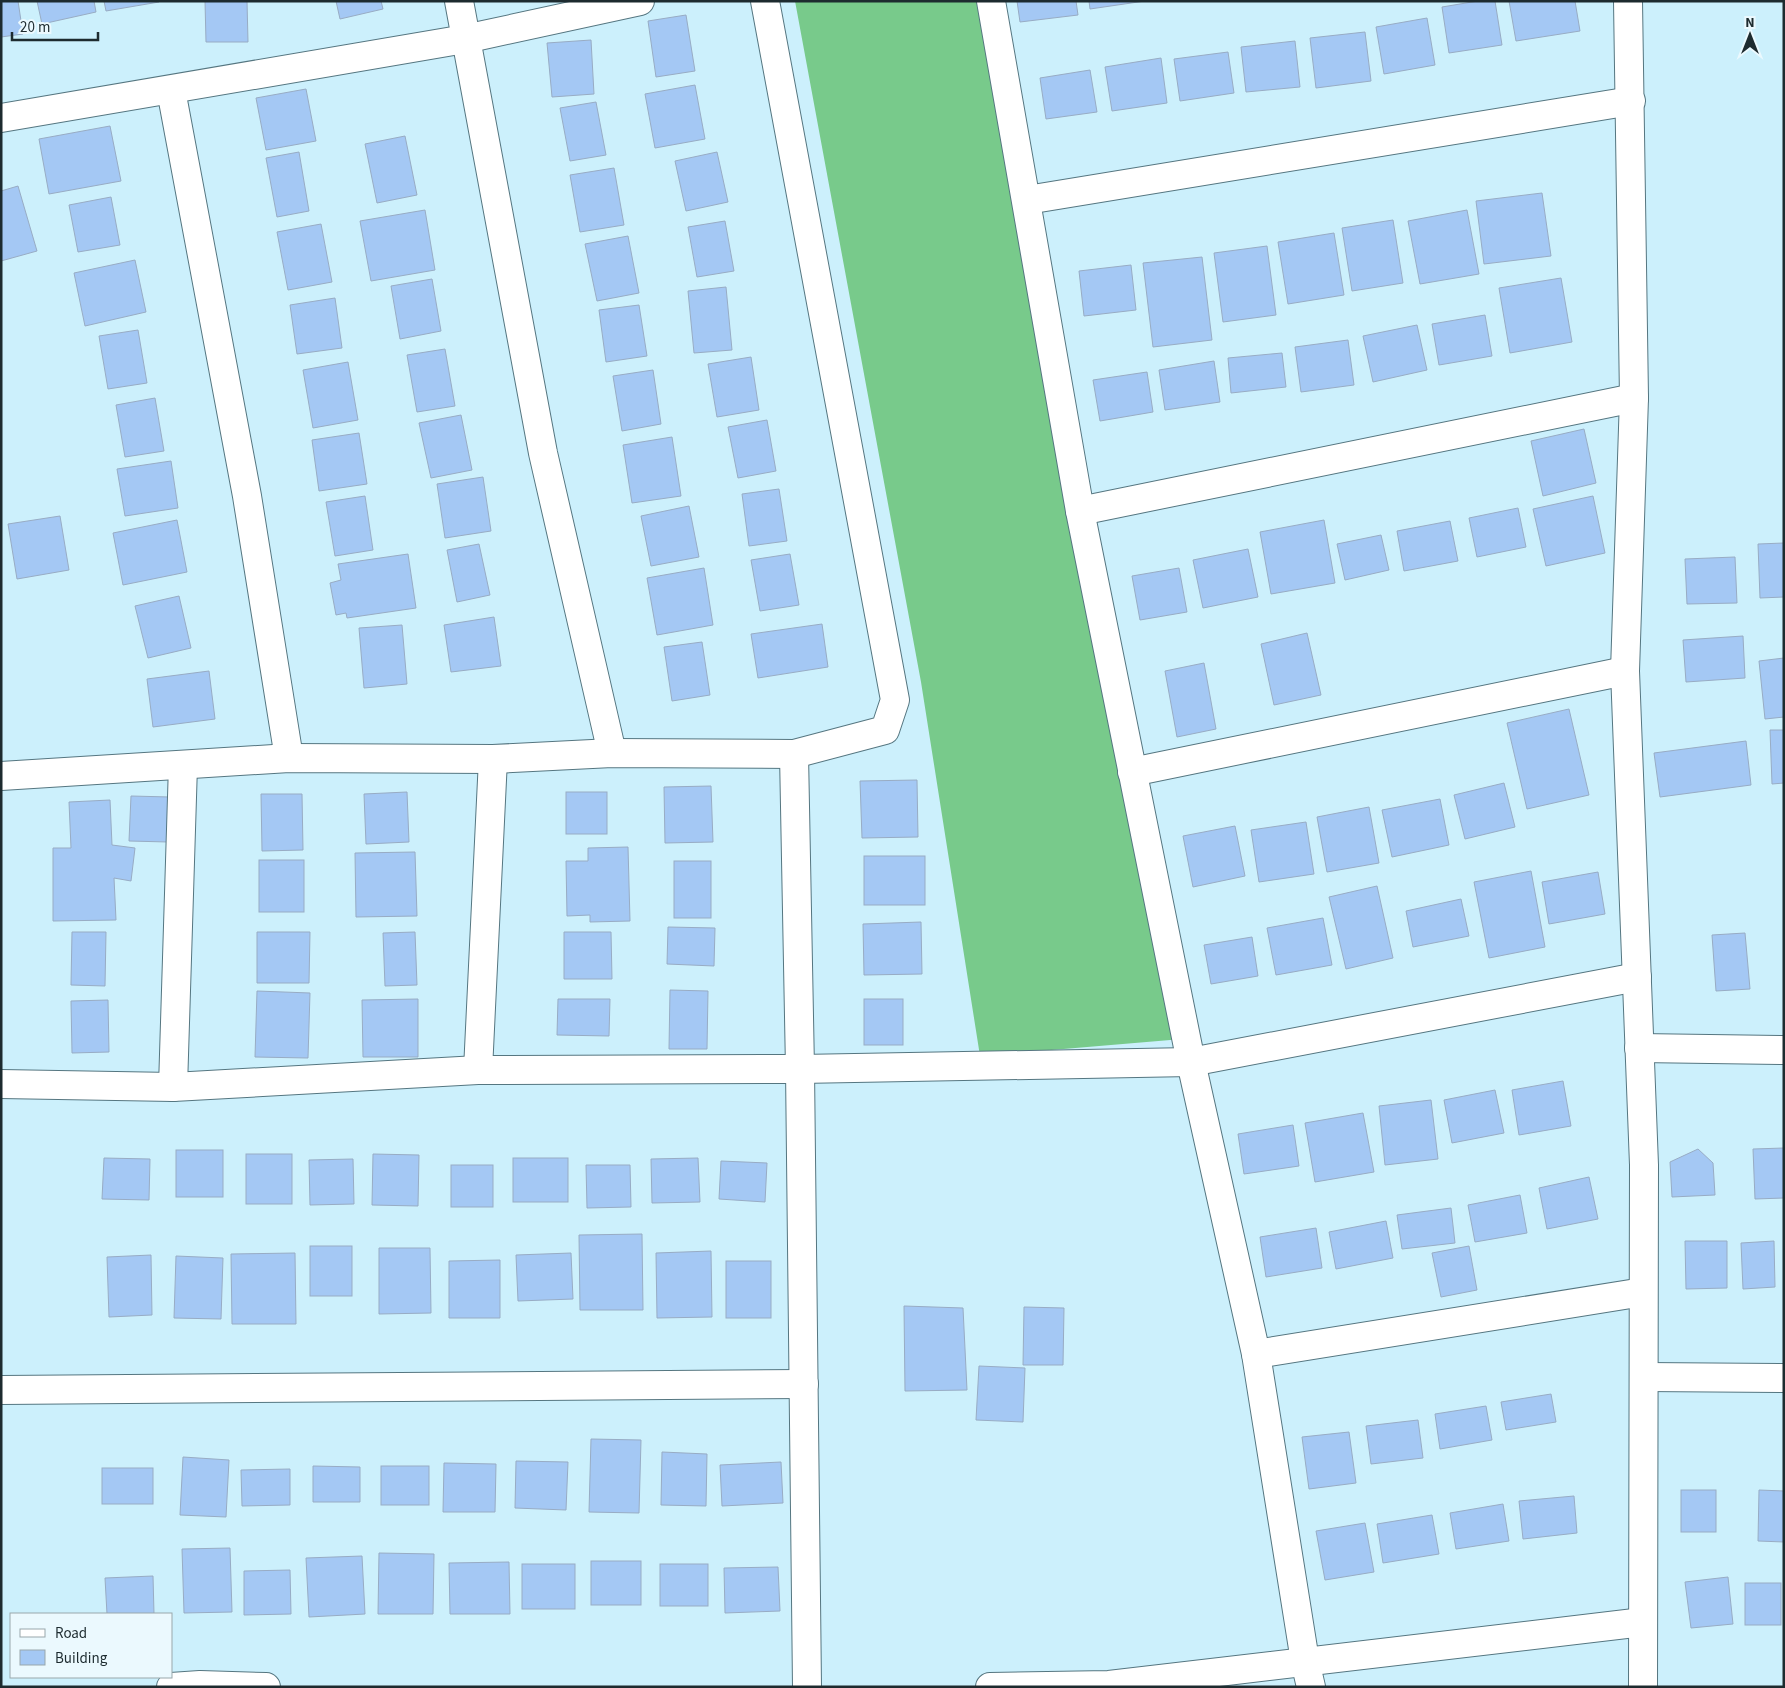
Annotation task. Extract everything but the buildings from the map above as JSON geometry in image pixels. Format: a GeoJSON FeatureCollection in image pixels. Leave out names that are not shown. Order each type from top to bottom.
{"type":"FeatureCollection","features":[{"type":"Feature","properties":{"kind":"street"},"geometry":{"type":"LineString","coordinates":[[460,1],[465,39],[543,453],[612,753]]}},
{"type":"Feature","properties":{"kind":"street"},"geometry":{"type":"LineString","coordinates":[[1,118],[465,39],[640,1]]}},
{"type":"Feature","properties":{"kind":"street"},"geometry":{"type":"LineString","coordinates":[[1,776],[289,758],[493,759],[612,753],[794,754],[885,730],[895,700],[764,1]]}},
{"type":"Feature","properties":{"kind":"street"},"geometry":{"type":"LineString","coordinates":[[991,1],[1080,511],[1191,1062],[1256,1354],[1308,1674]]}},
{"type":"Feature","properties":{"kind":"street"},"geometry":{"type":"LineString","coordinates":[[1628,1],[1634,398],[1625,672],[1644,1165],[1643,1687]]}},
{"type":"Feature","properties":{"kind":"street"},"geometry":{"type":"LineString","coordinates":[[171,90],[247,496],[289,758]]}},
{"type":"Feature","properties":{"kind":"street"},"geometry":{"type":"LineString","coordinates":[[1027,200],[1631,101]]}},
{"type":"Feature","properties":{"kind":"street"},"geometry":{"type":"LineString","coordinates":[[1080,511],[1634,398]]}},
{"type":"Feature","properties":{"kind":"street"},"geometry":{"type":"LineString","coordinates":[[1132,772],[1625,672]]}},
{"type":"Feature","properties":{"kind":"street"},"geometry":{"type":"LineString","coordinates":[[794,754],[800,1070],[807,1687]]}},
{"type":"Feature","properties":{"kind":"street"},"geometry":{"type":"LineString","coordinates":[[478,1070],[493,759]]}},
{"type":"Feature","properties":{"kind":"street"},"geometry":{"type":"LineString","coordinates":[[173,1087],[183,765]]}},
{"type":"Feature","properties":{"kind":"street"},"geometry":{"type":"LineString","coordinates":[[1,1084],[173,1087],[478,1070],[800,1070],[1191,1062],[1637,976]]}},
{"type":"Feature","properties":{"kind":"street"},"geometry":{"type":"LineString","coordinates":[[1639,1048],[1784,1050]]}},
{"type":"Feature","properties":{"kind":"street"},"geometry":{"type":"LineString","coordinates":[[1256,1354],[1643,1292]]}},
{"type":"Feature","properties":{"kind":"street"},"geometry":{"type":"LineString","coordinates":[[1644,1377],[1784,1378]]}},
{"type":"Feature","properties":{"kind":"street"},"geometry":{"type":"LineString","coordinates":[[1,1390],[804,1384]]}},
{"type":"Feature","properties":{"kind":"street"},"geometry":{"type":"LineString","coordinates":[[990,1687],[1109,1686],[1308,1674],[1643,1622]]}},
{"type":"Feature","properties":{"kind":"street"},"geometry":{"type":"LineString","coordinates":[[170,1687],[266,1687]]}},
{"type":"Feature","properties":{"kind":"green space"},"geometry":{"type":"Polygon","coordinates":[[[795,1],[992,1],[1194,1038],[980,1056],[921,682],[795,1]]]}}]}
